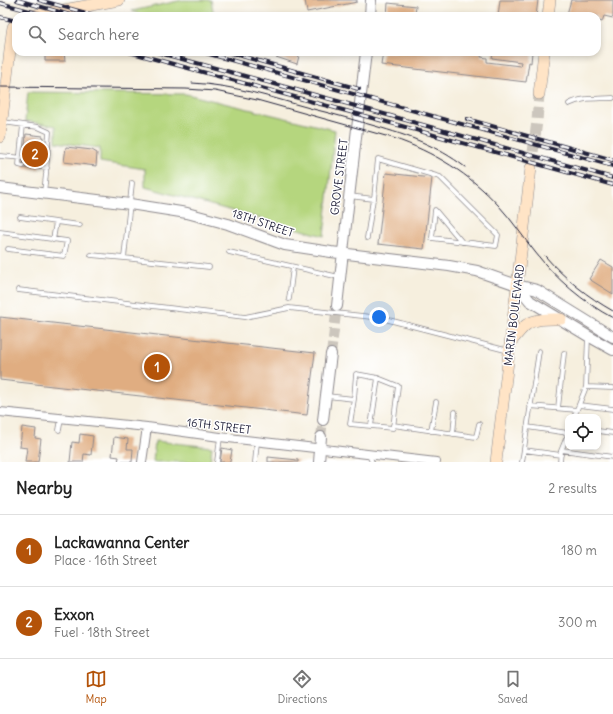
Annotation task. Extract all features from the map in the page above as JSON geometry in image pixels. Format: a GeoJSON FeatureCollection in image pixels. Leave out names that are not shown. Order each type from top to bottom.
{"type":"FeatureCollection","features":[{"type":"Feature","properties":{"kind":"main road"},"geometry":{"type":"LineString","coordinates":[[51,12],[119,0]]}},
{"type":"Feature","properties":{"kind":"main road"},"geometry":{"type":"LineString","coordinates":[[548,12],[550,0]]}},
{"type":"Feature","properties":{"kind":"main road"},"geometry":{"type":"LineString","coordinates":[[0,137],[12,44]]}},
{"type":"Feature","properties":{"kind":"main road"},"geometry":{"type":"LineString","coordinates":[[539,94],[544,56]]}},
{"type":"Feature","properties":{"kind":"main road","name":"MARIN BOULEVARD"},"geometry":{"type":"LineString","coordinates":[[496,462],[531,168]]}},
{"type":"Feature","properties":{"kind":"main road"},"geometry":{"type":"LineString","coordinates":[[510,346],[525,325],[541,320],[561,319]]}},
{"type":"Feature","properties":{"kind":"street"},"geometry":{"type":"LineString","coordinates":[[370,12],[371,0]]}},
{"type":"Feature","properties":{"kind":"street","name":"GROVE STREET"},"geometry":{"type":"LineString","coordinates":[[337,306],[348,196],[366,56]]}},
{"type":"Feature","properties":{"kind":"street","name":"18TH STREET"},"geometry":{"type":"LineString","coordinates":[[0,188],[130,204],[194,215],[228,224],[285,245],[468,269],[486,273],[517,285],[537,290],[613,337]]}},
{"type":"Feature","properties":{"kind":"street","name":"18TH STREET"},"geometry":{"type":"LineString","coordinates":[[517,285],[530,301],[613,350]]}},
{"type":"Feature","properties":{"kind":"street"},"geometry":{"type":"LineString","coordinates":[[323,420],[331,354]]}},
{"type":"Feature","properties":{"kind":"street","name":"16TH STREET"},"geometry":{"type":"LineString","coordinates":[[0,412],[146,427],[220,438],[320,449],[370,458],[432,462]]}},
{"type":"Feature","properties":{"kind":"street"},"geometry":{"type":"LineString","coordinates":[[142,462],[146,427]]}},
{"type":"Feature","properties":{"kind":"street"},"geometry":{"type":"LineString","coordinates":[[319,462],[321,437]]}},
{"type":"Feature","properties":{"kind":"lane"},"geometry":{"type":"LineString","coordinates":[[569,104],[582,99],[613,98]]}},
{"type":"Feature","properties":{"kind":"lane"},"geometry":{"type":"LineString","coordinates":[[2,122],[38,127],[49,132],[44,193]]}},
{"type":"Feature","properties":{"kind":"lane"},"geometry":{"type":"LineString","coordinates":[[23,125],[24,136],[22,158],[19,165],[23,166]]}},
{"type":"Feature","properties":{"kind":"lane"},"geometry":{"type":"LineString","coordinates":[[43,138],[49,139]]}},
{"type":"Feature","properties":{"kind":"lane"},"geometry":{"type":"LineString","coordinates":[[42,146],[48,147]]}},
{"type":"Feature","properties":{"kind":"lane"},"geometry":{"type":"LineString","coordinates":[[0,156],[22,158]]}},
{"type":"Feature","properties":{"kind":"lane"},"geometry":{"type":"LineString","coordinates":[[367,238],[374,199],[378,159],[440,177],[498,235],[496,246],[462,242],[432,238],[435,210],[462,242]]}},
{"type":"Feature","properties":{"kind":"lane"},"geometry":{"type":"LineString","coordinates":[[40,160],[47,160]]}},
{"type":"Feature","properties":{"kind":"lane"},"geometry":{"type":"LineString","coordinates":[[40,167],[47,168]]}},
{"type":"Feature","properties":{"kind":"lane"},"geometry":{"type":"LineString","coordinates":[[124,258],[132,184]]}},
{"type":"Feature","properties":{"kind":"lane"},"geometry":{"type":"LineString","coordinates":[[348,196],[373,199]]}},
{"type":"Feature","properties":{"kind":"lane"},"geometry":{"type":"LineString","coordinates":[[20,217],[80,225]]}},
{"type":"Feature","properties":{"kind":"lane"},"geometry":{"type":"LineString","coordinates":[[53,240],[56,222]]}},
{"type":"Feature","properties":{"kind":"lane"},"geometry":{"type":"LineString","coordinates":[[0,232],[66,241],[64,256],[8,249]]}},
{"type":"Feature","properties":{"kind":"lane"},"geometry":{"type":"LineString","coordinates":[[229,252],[340,277]]}},
{"type":"Feature","properties":{"kind":"lane"},"geometry":{"type":"LineString","coordinates":[[92,255],[209,267]]}},
{"type":"Feature","properties":{"kind":"lane"},"geometry":{"type":"LineString","coordinates":[[289,299],[293,267]]}},
{"type":"Feature","properties":{"kind":"lane"},"geometry":{"type":"LineString","coordinates":[[18,290],[245,317],[289,308],[381,318],[510,346]]}},
{"type":"Feature","properties":{"kind":"lane"},"geometry":{"type":"LineString","coordinates":[[575,414],[586,387],[588,336]]}},
{"type":"Feature","properties":{"kind":"lane"},"geometry":{"type":"LineString","coordinates":[[522,462],[539,352]]}},
{"type":"Feature","properties":{"kind":"lane"},"geometry":{"type":"LineString","coordinates":[[558,408],[564,353]]}},
{"type":"Feature","properties":{"kind":"lane"},"geometry":{"type":"LineString","coordinates":[[356,374],[378,378],[398,386],[393,428],[350,424],[356,374]]}},
{"type":"Feature","properties":{"kind":"lane"},"geometry":{"type":"LineString","coordinates":[[371,426],[378,378]]}},
{"type":"Feature","properties":{"kind":"lane"},"geometry":{"type":"LineString","coordinates":[[586,387],[613,388]]}},
{"type":"Feature","properties":{"kind":"lane"},"geometry":{"type":"LineString","coordinates":[[326,396],[354,399]]}},
{"type":"Feature","properties":{"kind":"lane"},"geometry":{"type":"LineString","coordinates":[[431,431],[436,402]]}},
{"type":"Feature","properties":{"kind":"lane"},"geometry":{"type":"LineString","coordinates":[[530,406],[613,409]]}},
{"type":"Feature","properties":{"kind":"lane"},"geometry":{"type":"LineString","coordinates":[[453,434],[455,412]]}},
{"type":"Feature","properties":{"kind":"lane"},"geometry":{"type":"LineString","coordinates":[[59,430],[61,418]]}},
{"type":"Feature","properties":{"kind":"lane"},"geometry":{"type":"LineString","coordinates":[[393,425],[476,437],[479,424]]}},
{"type":"Feature","properties":{"kind":"lane"},"geometry":{"type":"LineString","coordinates":[[527,427],[565,433]]}},
{"type":"Feature","properties":{"kind":"lane"},"geometry":{"type":"LineString","coordinates":[[601,431],[613,433]]}},
{"type":"Feature","properties":{"kind":"lane"},"geometry":{"type":"LineString","coordinates":[[217,462],[220,438]]}},
{"type":"Feature","properties":{"kind":"lane"},"geometry":{"type":"LineString","coordinates":[[255,462],[257,442]]}},
{"type":"Feature","properties":{"kind":"lane"},"geometry":{"type":"LineString","coordinates":[[560,462],[565,442]]}},
{"type":"Feature","properties":{"kind":"lane"},"geometry":{"type":"LineString","coordinates":[[524,450],[613,457]]}},
{"type":"Feature","properties":{"kind":"green space"},"geometry":{"type":"Polygon","coordinates":[[[183,0],[211,0],[213,12],[134,12],[132,11],[183,0]]]}},
{"type":"Feature","properties":{"kind":"green space"},"geometry":{"type":"Polygon","coordinates":[[[28,92],[186,94],[335,130],[324,236],[145,187],[145,169],[100,162],[100,148],[56,142],[56,126],[25,121],[28,92]]]}},
{"type":"Feature","properties":{"kind":"green space"},"geometry":{"type":"Polygon","coordinates":[[[155,441],[212,447],[210,462],[153,462],[155,441]]]}},
{"type":"Feature","properties":{"kind":"building"},"geometry":{"type":"Polygon","coordinates":[[[305,0],[357,0],[357,2],[307,12],[305,0]]]}},
{"type":"Feature","properties":{"kind":"building"},"geometry":{"type":"Polygon","coordinates":[[[500,0],[538,0],[536,12],[498,12],[500,0]]]}},
{"type":"Feature","properties":{"kind":"building"},"geometry":{"type":"Polygon","coordinates":[[[571,0],[613,0],[613,18],[604,16],[602,22],[601,12],[568,12],[571,0]]]}},
{"type":"Feature","properties":{"kind":"building"},"geometry":{"type":"Polygon","coordinates":[[[388,3],[416,6],[415,12],[387,12],[388,3]]]}},
{"type":"Feature","properties":{"kind":"building"},"geometry":{"type":"Polygon","coordinates":[[[45,56],[64,56],[65,61],[45,61],[45,56]]]}},
{"type":"Feature","properties":{"kind":"building"},"geometry":{"type":"Polygon","coordinates":[[[276,56],[299,56],[297,64],[276,56]]]}},
{"type":"Feature","properties":{"kind":"building"},"geometry":{"type":"Polygon","coordinates":[[[382,56],[481,56],[487,58],[487,62],[520,66],[521,62],[492,58],[492,56],[532,56],[531,63],[529,62],[526,82],[381,65],[382,56]]]}},
{"type":"Feature","properties":{"kind":"building"},"geometry":{"type":"Polygon","coordinates":[[[26,134],[43,136],[39,169],[23,168],[26,134]]]}},
{"type":"Feature","properties":{"kind":"building"},"geometry":{"type":"Polygon","coordinates":[[[66,147],[92,150],[97,153],[96,166],[64,162],[66,147]]]}},
{"type":"Feature","properties":{"kind":"building"},"geometry":{"type":"Polygon","coordinates":[[[386,173],[432,178],[424,249],[378,244],[386,173]]]}},
{"type":"Feature","properties":{"kind":"building"},"geometry":{"type":"Polygon","coordinates":[[[601,260],[613,267],[613,294],[589,279],[601,260]]]}},
{"type":"Feature","properties":{"kind":"building"},"geometry":{"type":"Polygon","coordinates":[[[0,317],[315,353],[307,415],[0,380],[0,317]]]}},
{"type":"Feature","properties":{"kind":"building"},"geometry":{"type":"Polygon","coordinates":[[[22,427],[36,429],[35,438],[41,439],[38,462],[25,462],[27,448],[20,447],[22,427]]]}},
{"type":"Feature","properties":{"kind":"building"},"geometry":{"type":"Polygon","coordinates":[[[80,434],[93,436],[91,455],[84,454],[83,462],[70,462],[72,442],[79,443],[80,434]]]}},
{"type":"Feature","properties":{"kind":"building"},"geometry":{"type":"Polygon","coordinates":[[[114,437],[128,439],[127,449],[133,449],[132,462],[118,462],[119,457],[112,456],[114,437]]]}},
{"type":"Feature","properties":{"kind":"building"},"geometry":{"type":"Polygon","coordinates":[[[222,448],[232,450],[230,462],[220,462],[222,448]]]}},
{"type":"Feature","properties":{"kind":"building"},"geometry":{"type":"Polygon","coordinates":[[[268,457],[298,460],[298,462],[268,462],[268,457]]]}},
{"type":"Feature","properties":{"kind":"tunnel"},"geometry":{"type":"LineString","coordinates":[[531,168],[539,94]]}},
{"type":"Feature","properties":{"kind":"tunnel"},"geometry":{"type":"LineString","coordinates":[[331,354],[337,306]]}},
{"type":"Feature","properties":{"kind":"tunnel"},"geometry":{"type":"LineString","coordinates":[[321,437],[323,420]]}},
{"type":"Feature","properties":{"kind":"tram line"},"geometry":{"type":"LineString","coordinates":[[192,83],[223,86],[253,93],[387,130],[433,147],[465,167]]}},
{"type":"Feature","properties":{"kind":"tram line"},"geometry":{"type":"LineString","coordinates":[[0,87],[186,89],[215,91],[257,100],[393,138],[437,157],[464,174],[488,194],[504,211],[543,262],[561,281],[591,305],[613,318]]}},
{"type":"Feature","properties":{"kind":"tram line"},"geometry":{"type":"LineString","coordinates":[[545,256],[560,272],[594,300],[613,311]]}},
{"type":"Feature","properties":{"kind":"railway"},"geometry":{"type":"LineString","coordinates":[[17,0],[60,12]]}},
{"type":"Feature","properties":{"kind":"railway"},"geometry":{"type":"LineString","coordinates":[[39,0],[82,12]]}},
{"type":"Feature","properties":{"kind":"railway"},"geometry":{"type":"LineString","coordinates":[[0,3],[33,12]]}},
{"type":"Feature","properties":{"kind":"railway"},"geometry":{"type":"LineString","coordinates":[[0,17],[12,20]]}},
{"type":"Feature","properties":{"kind":"railway"},"geometry":{"type":"LineString","coordinates":[[144,56],[613,185]]}},
{"type":"Feature","properties":{"kind":"railway"},"geometry":{"type":"LineString","coordinates":[[171,56],[613,178]]}},
{"type":"Feature","properties":{"kind":"railway"},"geometry":{"type":"LineString","coordinates":[[216,56],[613,166]]}},
{"type":"Feature","properties":{"kind":"railway"},"geometry":{"type":"LineString","coordinates":[[241,56],[359,89]]}},
{"type":"Feature","properties":{"kind":"railway"},"geometry":{"type":"LineString","coordinates":[[467,119],[613,160]]}},
{"type":"Feature","properties":{"kind":"place","name":"Exxon"},"geometry":{"type":"Point","coordinates":[35,154]}},
{"type":"Feature","properties":{"kind":"place","name":"Lackawanna Center"},"geometry":{"type":"Point","coordinates":[157,367]}}]}
